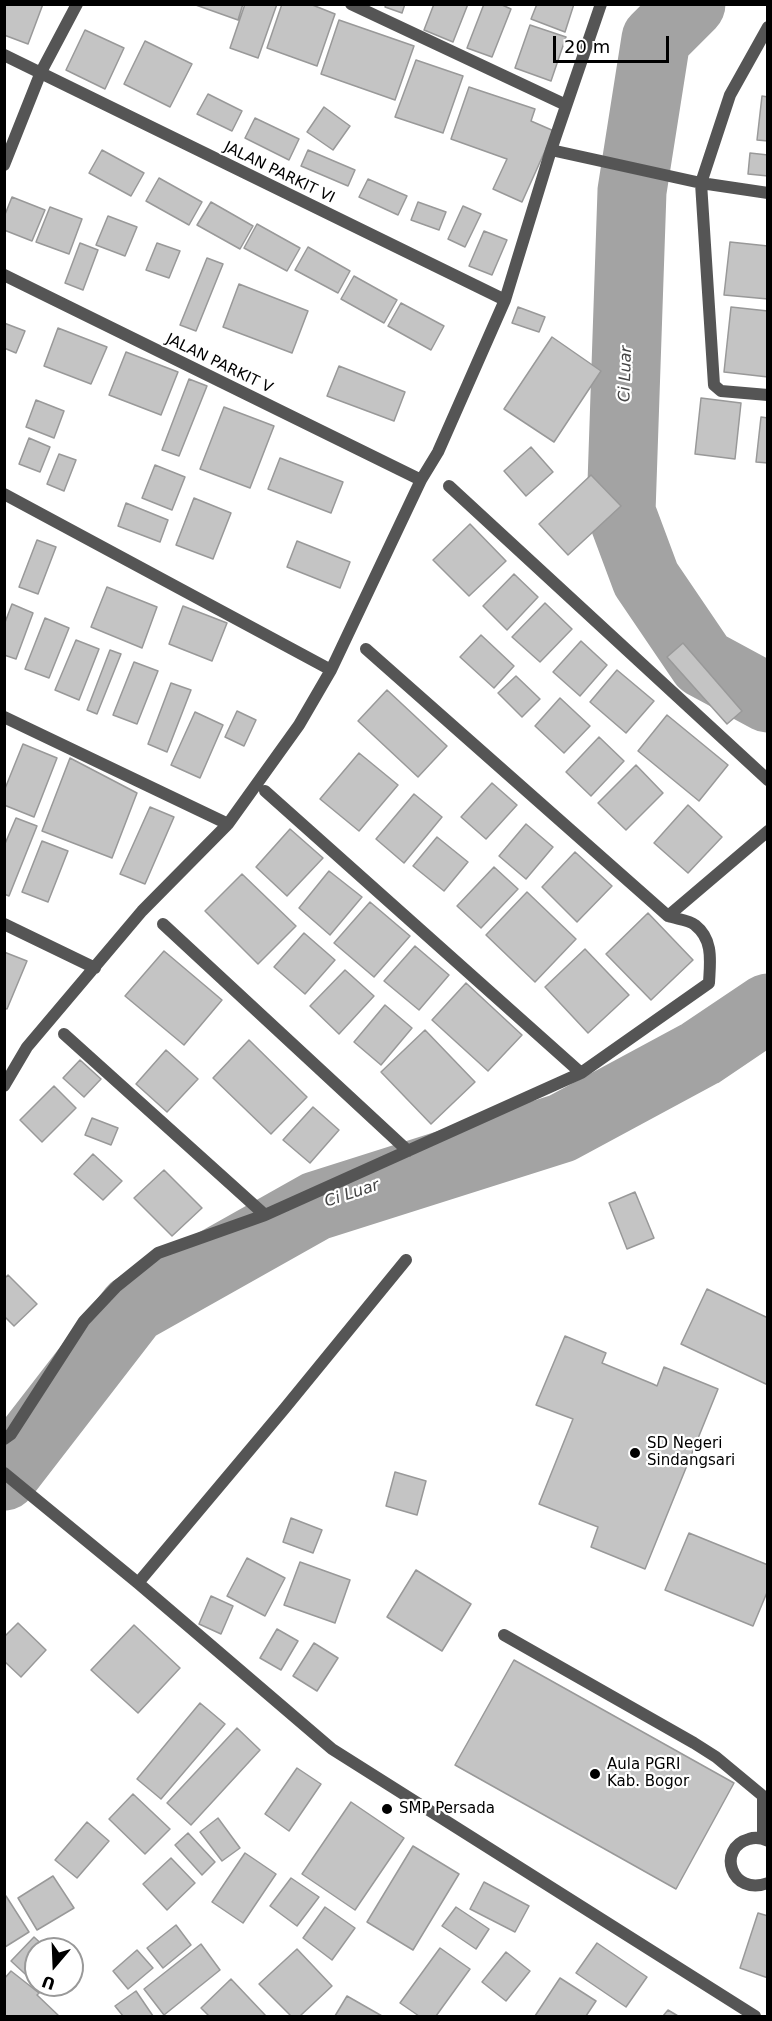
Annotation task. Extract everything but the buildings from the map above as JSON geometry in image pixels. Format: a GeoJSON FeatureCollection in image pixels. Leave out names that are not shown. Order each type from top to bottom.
{"type":"FeatureCollection","features":[{"type":"Feature","properties":{"kind":"street"},"geometry":{"type":"LineString","coordinates":[[4,165],[40,72],[77,4]]}},
{"type":"Feature","properties":{"kind":"street"},"geometry":{"type":"LineString","coordinates":[[351,4],[566,105]]}},
{"type":"Feature","properties":{"kind":"street"},"geometry":{"type":"LineString","coordinates":[[4,1086],[27,1047],[142,911],[228,824],[299,725],[331,670],[421,480],[438,452],[505,300],[551,150],[601,4]]}},
{"type":"Feature","properties":{"kind":"street"},"geometry":{"type":"LineString","coordinates":[[768,27],[730,95],[696,182],[714,385],[717,390],[721,391],[768,395]]}},
{"type":"Feature","properties":{"kind":"street","name":"JALAN PARKIT VI"},"geometry":{"type":"LineString","coordinates":[[4,55],[505,300]]}},
{"type":"Feature","properties":{"kind":"street"},"geometry":{"type":"LineString","coordinates":[[551,150],[696,182],[768,193]]}},
{"type":"Feature","properties":{"kind":"street","name":"JALAN PARKIT V"},"geometry":{"type":"LineString","coordinates":[[4,274],[421,480]]}},
{"type":"Feature","properties":{"kind":"street"},"geometry":{"type":"LineString","coordinates":[[449,486],[768,780]]}},
{"type":"Feature","properties":{"kind":"street"},"geometry":{"type":"LineString","coordinates":[[4,494],[331,670]]}},
{"type":"Feature","properties":{"kind":"street"},"geometry":{"type":"LineString","coordinates":[[4,1439],[11,1434],[84,1321],[117,1286],[158,1253],[265,1215],[581,1074],[709,983],[711,950],[695,925],[668,916],[366,649]]}},
{"type":"Feature","properties":{"kind":"street"},"geometry":{"type":"LineString","coordinates":[[4,717],[228,824]]}},
{"type":"Feature","properties":{"kind":"street"},"geometry":{"type":"LineString","coordinates":[[265,791],[581,1074]]}},
{"type":"Feature","properties":{"kind":"street"},"geometry":{"type":"LineString","coordinates":[[668,916],[768,831]]}},
{"type":"Feature","properties":{"kind":"street"},"geometry":{"type":"LineString","coordinates":[[4,924],[94,969]]}},
{"type":"Feature","properties":{"kind":"street"},"geometry":{"type":"LineString","coordinates":[[163,924],[408,1151]]}},
{"type":"Feature","properties":{"kind":"street"},"geometry":{"type":"LineString","coordinates":[[64,1034],[265,1215]]}},
{"type":"Feature","properties":{"kind":"street"},"geometry":{"type":"LineString","coordinates":[[138,1583],[406,1260]]}},
{"type":"Feature","properties":{"kind":"street"},"geometry":{"type":"LineString","coordinates":[[4,1473],[138,1583],[332,1749],[755,2016]]}},
{"type":"Feature","properties":{"kind":"street"},"geometry":{"type":"LineString","coordinates":[[504,1635],[716,1757],[764,1796],[765,1840],[752,1838],[742,1841],[734,1849],[731,1859],[732,1870],[738,1880],[747,1886],[758,1887],[768,1883]]}},
{"type":"Feature","properties":{"kind":"waterway"},"geometry":{"type":"LineString","coordinates":[[648,4],[656,39]]}},
{"type":"Feature","properties":{"kind":"waterway","name":"Ci Luar"},"geometry":{"type":"LineString","coordinates":[[691,4],[656,39],[632,191],[621,512],[646,579],[703,663],[768,698]]}},
{"type":"Feature","properties":{"kind":"waterway","name":"Ci Luar"},"geometry":{"type":"LineString","coordinates":[[4,1476],[133,1309],[316,1206],[562,1128],[701,1053],[768,1008]]}},
{"type":"Feature","properties":{"kind":"place","name":"SD Negeri Sindangsari"},"geometry":{"type":"Point","coordinates":[635,1453]}},
{"type":"Feature","properties":{"kind":"place","name":"Aula PGRI Kab. Bogor"},"geometry":{"type":"Point","coordinates":[595,1774]}},
{"type":"Feature","properties":{"kind":"place","name":"SMP Persada"},"geometry":{"type":"Point","coordinates":[387,1809]}}]}
